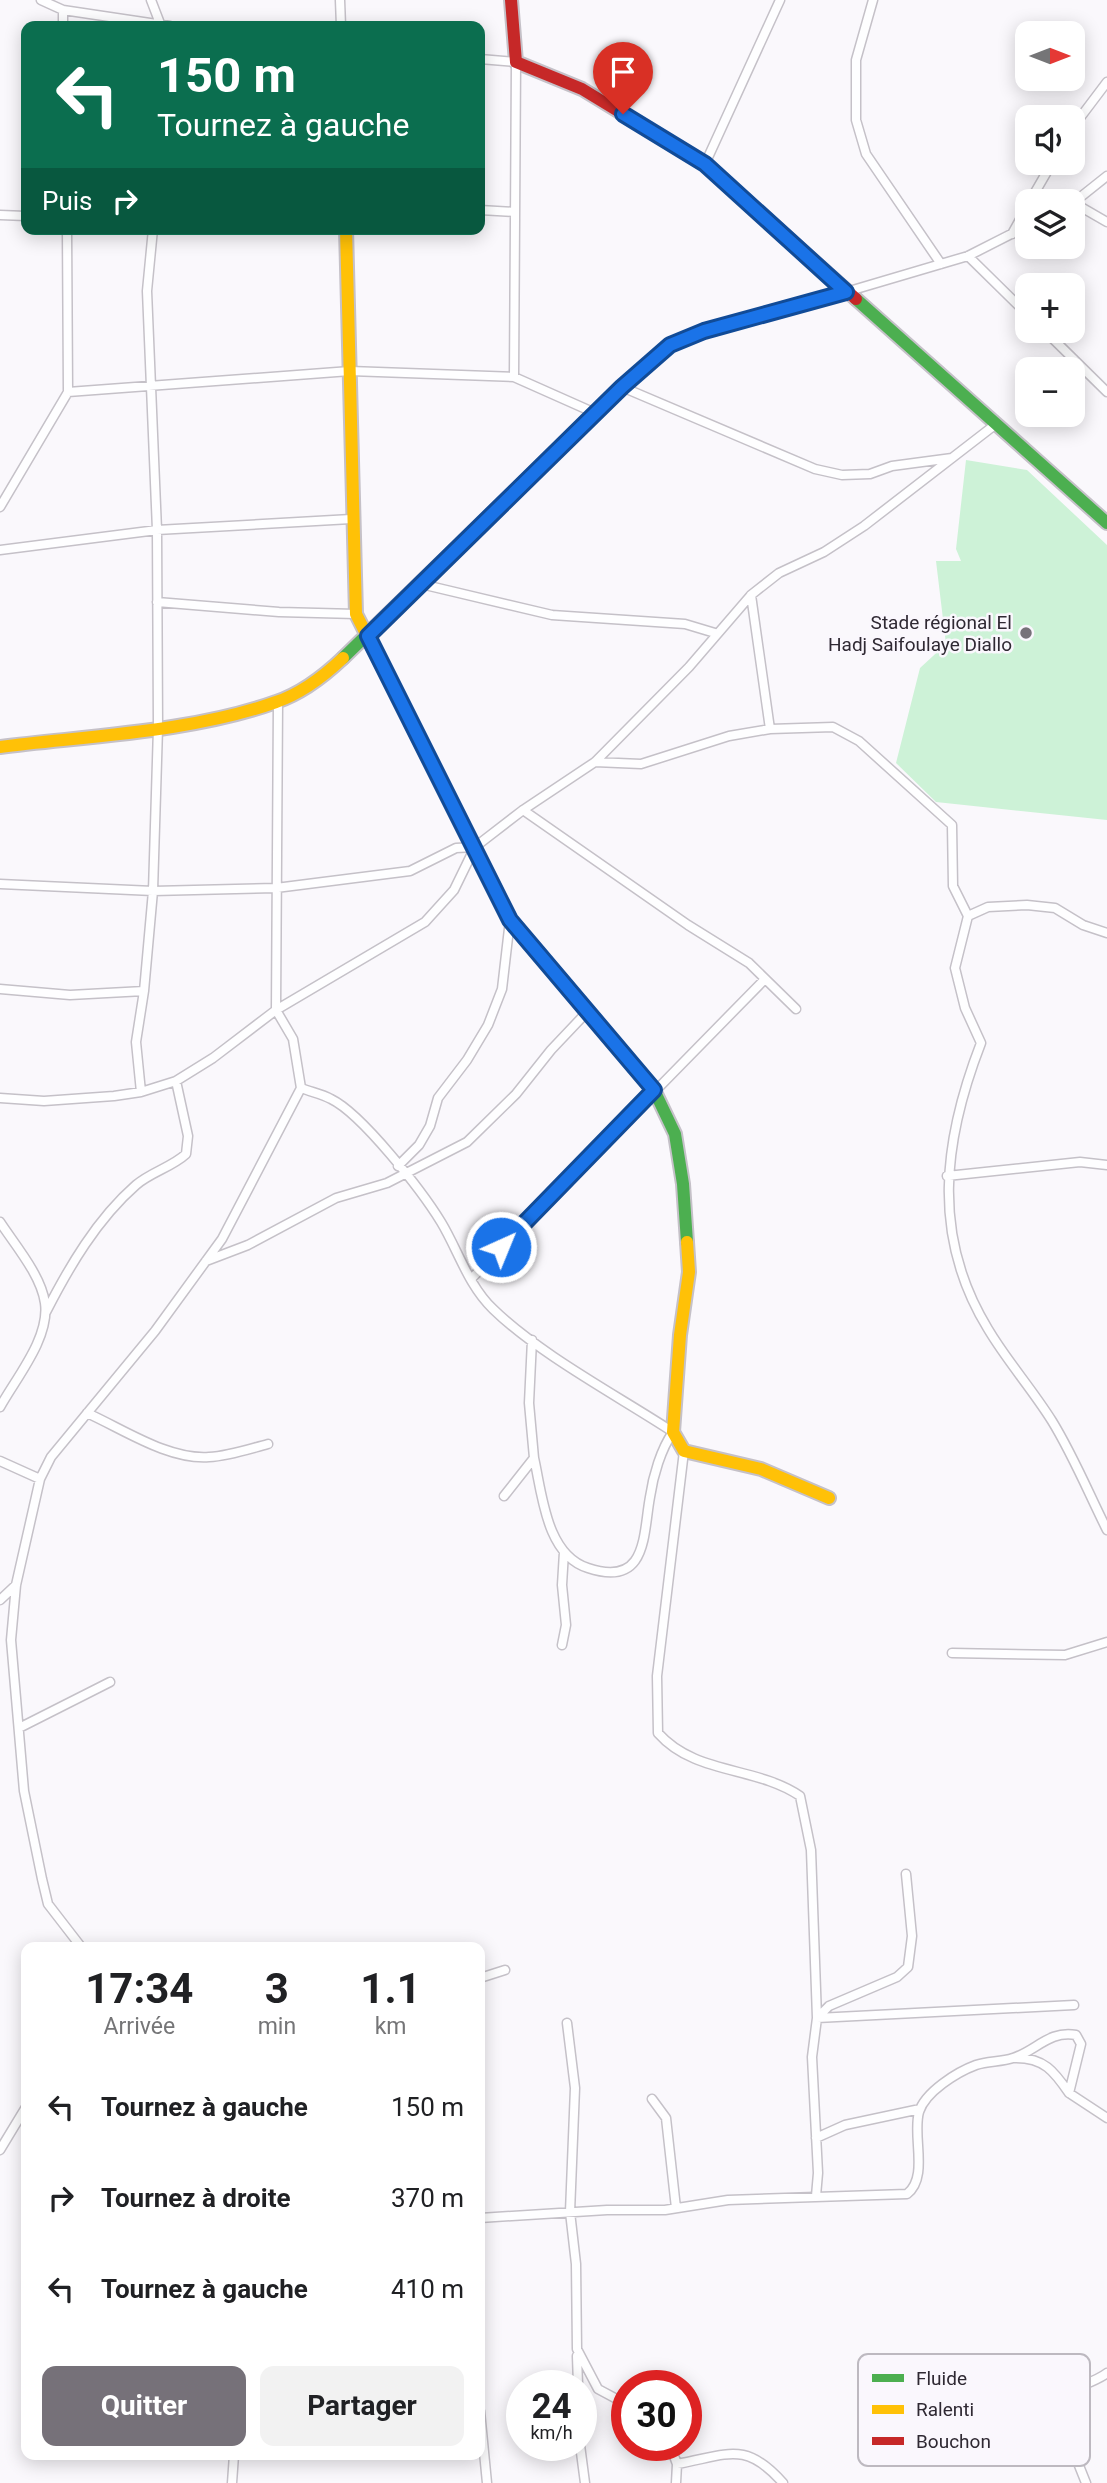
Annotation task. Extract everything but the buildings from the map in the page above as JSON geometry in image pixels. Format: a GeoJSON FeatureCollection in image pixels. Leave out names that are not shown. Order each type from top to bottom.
{"type":"FeatureCollection","features":[{"type":"Feature","properties":{"kind":"street"},"geometry":{"type":"LineString","coordinates":[[41,0],[63,10],[132,21]]}},
{"type":"Feature","properties":{"kind":"street"},"geometry":{"type":"LineString","coordinates":[[151,0],[162,21]]}},
{"type":"Feature","properties":{"kind":"street"},"geometry":{"type":"LineString","coordinates":[[340,0],[341,21]]}},
{"type":"Feature","properties":{"kind":"street"},"geometry":{"type":"LineString","coordinates":[[512,0],[516,62],[514,377]]}},
{"type":"Feature","properties":{"kind":"street"},"geometry":{"type":"LineString","coordinates":[[705,164],[780,0]]}},
{"type":"Feature","properties":{"kind":"street"},"geometry":{"type":"LineString","coordinates":[[873,0],[856,60],[856,120],[866,155],[941,264]]}},
{"type":"Feature","properties":{"kind":"street"},"geometry":{"type":"LineString","coordinates":[[63,10],[63,21]]}},
{"type":"Feature","properties":{"kind":"street"},"geometry":{"type":"LineString","coordinates":[[485,59],[516,62],[582,89],[705,164],[1107,523]]}},
{"type":"Feature","properties":{"kind":"street"},"geometry":{"type":"LineString","coordinates":[[1085,111],[1107,82]]}},
{"type":"Feature","properties":{"kind":"street"},"geometry":{"type":"LineString","coordinates":[[1085,193],[1107,176]]}},
{"type":"Feature","properties":{"kind":"street"},"geometry":{"type":"LineString","coordinates":[[485,210],[515,212]]}},
{"type":"Feature","properties":{"kind":"street"},"geometry":{"type":"LineString","coordinates":[[1085,210],[1107,222]]}},
{"type":"Feature","properties":{"kind":"street"},"geometry":{"type":"LineString","coordinates":[[0,215],[21,216]]}},
{"type":"Feature","properties":{"kind":"street"},"geometry":{"type":"LineString","coordinates":[[1012,234],[1015,229]]}},
{"type":"Feature","properties":{"kind":"street"},"geometry":{"type":"LineString","coordinates":[[0,747],[158,728],[278,702],[325,675],[368,636],[595,413],[670,345],[704,331],[968,256],[1015,232]]}},
{"type":"Feature","properties":{"kind":"street"},"geometry":{"type":"LineString","coordinates":[[0,508],[68,392],[66,235]]}},
{"type":"Feature","properties":{"kind":"street"},"geometry":{"type":"LineString","coordinates":[[141,1092],[136,1042],[144,991],[153,891],[158,728],[158,530],[147,291],[152,235]]}},
{"type":"Feature","properties":{"kind":"street"},"geometry":{"type":"LineString","coordinates":[[346,235],[351,519],[356,614],[510,920],[654,1090],[675,1133],[683,1184],[689,1272],[680,1335],[673,1432],[667,1441],[650,1496],[646,1541],[632,1563],[618,1571],[588,1569],[564,1552],[550,1524],[534,1458],[529,1403],[532,1340]]}},
{"type":"Feature","properties":{"kind":"street"},"geometry":{"type":"LineString","coordinates":[[968,256],[1015,302]]}},
{"type":"Feature","properties":{"kind":"street"},"geometry":{"type":"LineString","coordinates":[[1057,343],[1107,392]]}},
{"type":"Feature","properties":{"kind":"street"},"geometry":{"type":"LineString","coordinates":[[68,392],[153,383],[350,371],[514,377],[595,413]]}},
{"type":"Feature","properties":{"kind":"street"},"geometry":{"type":"LineString","coordinates":[[622,387],[815,469],[842,475],[870,474],[892,466],[952,458]]}},
{"type":"Feature","properties":{"kind":"street"},"geometry":{"type":"LineString","coordinates":[[0,1098],[44,1101],[141,1092],[176,1081],[214,1058],[276,1010],[425,922],[454,890],[475,847],[523,810],[595,762],[689,667],[715,633],[751,595],[779,573],[824,552],[864,526],[996,424]]}},
{"type":"Feature","properties":{"kind":"street"},"geometry":{"type":"LineString","coordinates":[[0,550],[158,530],[351,519]]}},
{"type":"Feature","properties":{"kind":"street"},"geometry":{"type":"LineString","coordinates":[[421,584],[552,615],[685,624],[715,633]]}},
{"type":"Feature","properties":{"kind":"street"},"geometry":{"type":"LineString","coordinates":[[751,595],[770,729]]}},
{"type":"Feature","properties":{"kind":"street"},"geometry":{"type":"LineString","coordinates":[[158,602],[279,612],[356,614]]}},
{"type":"Feature","properties":{"kind":"street"},"geometry":{"type":"LineString","coordinates":[[77,1942],[48,1903],[24,1791],[10,1640],[16,1585],[40,1479],[51,1457],[155,1331],[222,1239],[301,1088],[293,1039],[276,1010],[278,702]]}},
{"type":"Feature","properties":{"kind":"street"},"geometry":{"type":"LineString","coordinates":[[595,762],[642,764],[729,736],[770,729],[833,727],[859,741],[952,825],[953,886],[968,916],[955,968],[965,1008],[981,1043],[964,1087],[947,1176],[952,1242],[958,1268],[987,1328],[1053,1423],[1107,1530]]}},
{"type":"Feature","properties":{"kind":"street"},"geometry":{"type":"LineString","coordinates":[[523,810],[688,925],[749,963],[796,1009]]}},
{"type":"Feature","properties":{"kind":"street"},"geometry":{"type":"LineString","coordinates":[[0,884],[153,891],[276,888],[410,871],[456,848],[475,847]]}},
{"type":"Feature","properties":{"kind":"street"},"geometry":{"type":"LineString","coordinates":[[968,916],[988,907],[1027,905],[1055,908],[1083,925],[1107,933]]}},
{"type":"Feature","properties":{"kind":"street"},"geometry":{"type":"LineString","coordinates":[[398,1166],[418,1145],[430,1126],[438,1098],[467,1060],[488,1025],[502,989],[510,920]]}},
{"type":"Feature","properties":{"kind":"street"},"geometry":{"type":"LineString","coordinates":[[471,1279],[765,979]]}},
{"type":"Feature","properties":{"kind":"street"},"geometry":{"type":"LineString","coordinates":[[0,989],[70,995],[144,991]]}},
{"type":"Feature","properties":{"kind":"street"},"geometry":{"type":"LineString","coordinates":[[206,1261],[248,1245],[336,1198],[375,1188],[467,1142],[487,1125],[587,1013]]}},
{"type":"Feature","properties":{"kind":"street"},"geometry":{"type":"LineString","coordinates":[[0,1407],[35,1345],[46,1312],[68,1270],[106,1218],[135,1186],[186,1154],[188,1136],[176,1081]]}},
{"type":"Feature","properties":{"kind":"street"},"geometry":{"type":"LineString","coordinates":[[301,1088],[332,1099],[348,1112],[405,1174],[440,1220],[471,1279],[492,1308],[532,1340],[673,1432],[684,1451],[657,1676],[658,1733],[669,1745],[713,1767],[763,1777],[800,1796],[811,1850],[817,2018],[812,2057],[816,2196]]}},
{"type":"Feature","properties":{"kind":"street"},"geometry":{"type":"LineString","coordinates":[[947,1176],[1080,1162],[1107,1165]]}},
{"type":"Feature","properties":{"kind":"street"},"geometry":{"type":"LineString","coordinates":[[0,1222],[42,1292],[46,1312]]}},
{"type":"Feature","properties":{"kind":"street"},"geometry":{"type":"LineString","coordinates":[[87,1413],[168,1450],[198,1457],[210,1457],[268,1444]]}},
{"type":"Feature","properties":{"kind":"street"},"geometry":{"type":"LineString","coordinates":[[684,1451],[761,1469],[829,1498]]}},
{"type":"Feature","properties":{"kind":"street"},"geometry":{"type":"LineString","coordinates":[[504,1496],[534,1458]]}},
{"type":"Feature","properties":{"kind":"street"},"geometry":{"type":"LineString","coordinates":[[0,1461],[40,1479]]}},
{"type":"Feature","properties":{"kind":"street"},"geometry":{"type":"LineString","coordinates":[[562,1645],[566,1625],[562,1585],[564,1552]]}},
{"type":"Feature","properties":{"kind":"street"},"geometry":{"type":"LineString","coordinates":[[0,1600],[16,1585]]}},
{"type":"Feature","properties":{"kind":"street"},"geometry":{"type":"LineString","coordinates":[[952,1654],[1065,1655],[1107,1642]]}},
{"type":"Feature","properties":{"kind":"street"},"geometry":{"type":"LineString","coordinates":[[19,1728],[110,1682]]}},
{"type":"Feature","properties":{"kind":"street"},"geometry":{"type":"LineString","coordinates":[[817,2018],[829,2006],[897,1977],[908,1968],[912,1936],[906,1874]]}},
{"type":"Feature","properties":{"kind":"street"},"geometry":{"type":"LineString","coordinates":[[485,1976],[505,1970]]}},
{"type":"Feature","properties":{"kind":"street"},"geometry":{"type":"LineString","coordinates":[[817,2018],[1074,2005]]}},
{"type":"Feature","properties":{"kind":"street"},"geometry":{"type":"LineString","coordinates":[[566,2023],[575,2088],[570,2212],[576,2264],[578,2370]]}},
{"type":"Feature","properties":{"kind":"street"},"geometry":{"type":"LineString","coordinates":[[1013,2058],[1043,2039],[1076,2035],[1081,2044],[1081,2054],[1073,2071],[1069,2093]]}},
{"type":"Feature","properties":{"kind":"street"},"geometry":{"type":"LineString","coordinates":[[816,2138],[845,2125],[919,2109],[940,2085],[976,2065],[1013,2058],[1032,2058],[1046,2063],[1069,2093],[1107,2118]]}},
{"type":"Feature","properties":{"kind":"street"},"geometry":{"type":"LineString","coordinates":[[652,2099],[666,2118],[676,2208]]}},
{"type":"Feature","properties":{"kind":"street"},"geometry":{"type":"LineString","coordinates":[[485,2218],[676,2208],[728,2200],[907,2194],[912,2190],[917,2175],[919,2109]]}},
{"type":"Feature","properties":{"kind":"street"},"geometry":{"type":"LineString","coordinates":[[0,2150],[21,2115]]}},
{"type":"Feature","properties":{"kind":"street"},"geometry":{"type":"LineString","coordinates":[[577,2350],[598,2389],[611,2396]]}},
{"type":"Feature","properties":{"kind":"street"},"geometry":{"type":"LineString","coordinates":[[1090,2381],[1107,2373]]}},
{"type":"Feature","properties":{"kind":"street"},"geometry":{"type":"LineString","coordinates":[[677,2465],[732,2454],[748,2455],[765,2462],[783,2483]]}},
{"type":"Feature","properties":{"kind":"street"},"geometry":{"type":"LineString","coordinates":[[232,2483],[234,2460]]}},
{"type":"Feature","properties":{"kind":"street"},"geometry":{"type":"LineString","coordinates":[[485,2460],[487,2483]]}},
{"type":"Feature","properties":{"kind":"street"},"geometry":{"type":"LineString","coordinates":[[582,2461],[585,2483]]}},
{"type":"Feature","properties":{"kind":"street"},"geometry":{"type":"LineString","coordinates":[[676,2461],[676,2483]]}},
{"type":"Feature","properties":{"kind":"street"},"geometry":{"type":"LineString","coordinates":[[1079,2466],[1086,2483]]}},
{"type":"Feature","properties":{"kind":"green space","name":"Stade régional El Hadj Saifoulaye Diallo"},"geometry":{"type":"Polygon","coordinates":[[[966,460],[1027,470],[1107,545],[1107,820],[936,802],[896,763],[920,668],[946,644],[936,561],[961,561],[956,549],[966,460]]]}},
{"type":"Feature","properties":{"kind":"traffic: fast"},"geometry":{"type":"LineString","coordinates":[[343,658],[622,387],[670,345],[704,331],[846,292]]}},
{"type":"Feature","properties":{"kind":"traffic: fast"},"geometry":{"type":"LineString","coordinates":[[856,299],[1107,523]]}},
{"type":"Feature","properties":{"kind":"traffic: fast"},"geometry":{"type":"LineString","coordinates":[[434,768],[510,920],[654,1090],[675,1134],[683,1184],[687,1242]]}},
{"type":"Feature","properties":{"kind":"traffic: slow"},"geometry":{"type":"LineString","coordinates":[[346,235],[356,614],[434,768]]}},
{"type":"Feature","properties":{"kind":"traffic: slow"},"geometry":{"type":"LineString","coordinates":[[0,747],[175,727],[244,712],[294,694],[320,678],[343,658]]}},
{"type":"Feature","properties":{"kind":"traffic: slow"},"geometry":{"type":"LineString","coordinates":[[687,1242],[689,1272],[680,1335],[673,1432],[684,1451],[761,1469],[829,1498]]}},
{"type":"Feature","properties":{"kind":"traffic: jam"},"geometry":{"type":"LineString","coordinates":[[511,0],[516,62],[582,89],[705,164],[856,299]]}},
{"type":"Feature","properties":{"kind":"place","name":"Stade régional El Hadj Saifoulaye Diallo"},"geometry":{"type":"Point","coordinates":[1026,633]}},
{"type":"Feature","properties":{"kind":"route"},"geometry":{"type":"LineString","coordinates":[[501,1247],[654,1090],[510,920],[368,636],[622,387],[670,345],[704,331],[846,292],[705,164],[623,114]]}}]}
